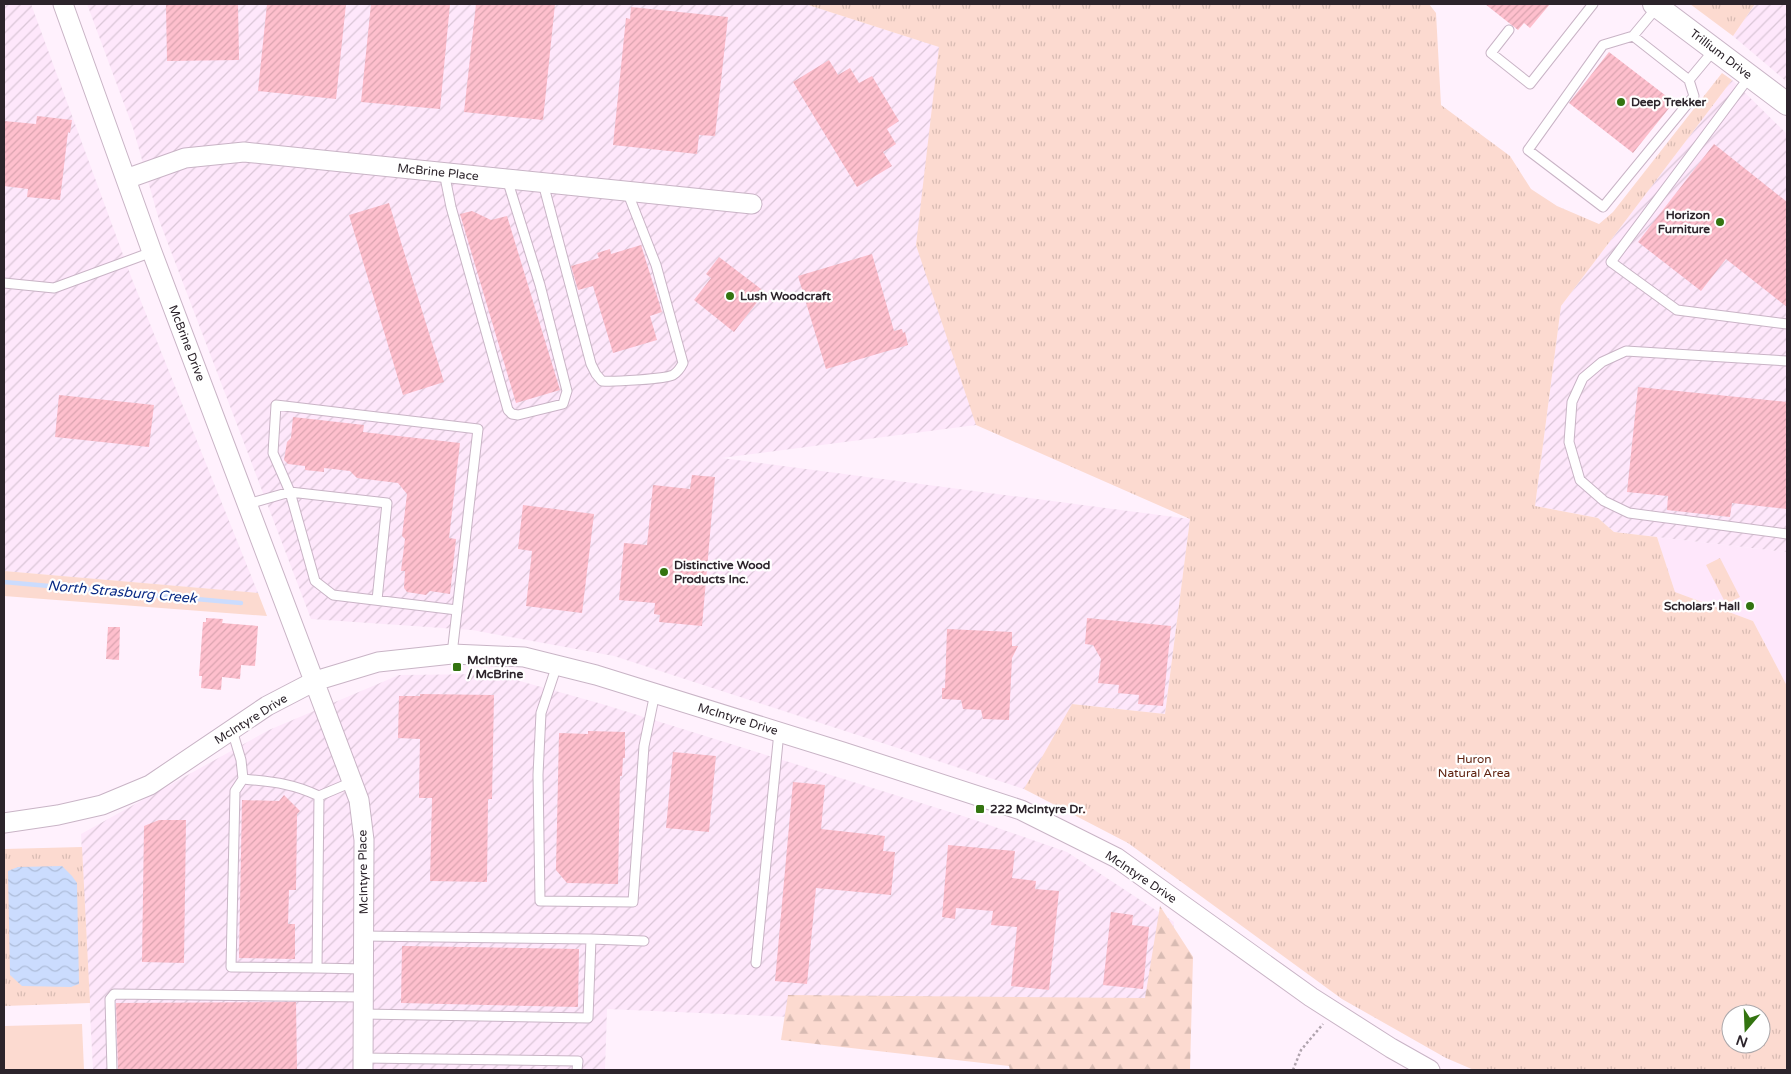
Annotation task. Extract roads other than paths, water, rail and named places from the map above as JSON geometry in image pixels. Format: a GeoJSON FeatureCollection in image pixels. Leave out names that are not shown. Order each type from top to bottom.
{"type":"FeatureCollection","features":[{"type":"Feature","properties":{"kind":"street","name":"McBrine Drive"},"geometry":{"type":"LineString","coordinates":[[63,4],[152,252],[315,681]]}},
{"type":"Feature","properties":{"kind":"street","name":"Trillium Drive"},"geometry":{"type":"LineString","coordinates":[[1656,5],[1787,104]]}},
{"type":"Feature","properties":{"kind":"street","name":"McBrine Place"},"geometry":{"type":"LineString","coordinates":[[126,179],[185,158],[244,152],[752,204]]}},
{"type":"Feature","properties":{"kind":"street","name":"McIntyre Drive"},"geometry":{"type":"LineString","coordinates":[[4,823],[58,815],[102,805],[150,785],[267,706],[315,681],[378,662],[452,654],[524,657],[596,675],[655,693],[1021,810],[1108,853],[1311,997],[1391,1048],[1430,1070]]}},
{"type":"Feature","properties":{"kind":"street","name":"McIntyre Place"},"geometry":{"type":"LineString","coordinates":[[315,681],[359,800],[364,840],[363,1064]]}},
{"type":"Feature","properties":{"kind":"lane"},"geometry":{"type":"LineString","coordinates":[[1509,30],[1491,53],[1530,84],[1593,4]]}},
{"type":"Feature","properties":{"kind":"lane"},"geometry":{"type":"LineString","coordinates":[[1634,36],[1690,80],[1694,96],[1603,207],[1528,150],[1603,45],[1634,36],[1656,5]]}},
{"type":"Feature","properties":{"kind":"lane"},"geometry":{"type":"LineString","coordinates":[[1690,80],[1715,49]]}},
{"type":"Feature","properties":{"kind":"lane"},"geometry":{"type":"LineString","coordinates":[[1750,76],[1611,262],[1677,310],[1787,324]]}},
{"type":"Feature","properties":{"kind":"lane"},"geometry":{"type":"LineString","coordinates":[[444,172],[451,207],[508,410],[512,414],[518,415],[563,404],[567,391],[540,285],[507,179]]}},
{"type":"Feature","properties":{"kind":"lane"},"geometry":{"type":"LineString","coordinates":[[543,182],[591,364],[602,381],[614,382],[673,375],[683,363],[656,265],[626,191]]}},
{"type":"Feature","properties":{"kind":"lane"},"geometry":{"type":"LineString","coordinates":[[4,283],[54,288],[152,252]]}},
{"type":"Feature","properties":{"kind":"lane"},"geometry":{"type":"LineString","coordinates":[[1787,361],[1626,351],[1602,362],[1583,378],[1572,402],[1569,442],[1580,480],[1604,501],[1629,513],[1787,534]]}},
{"type":"Feature","properties":{"kind":"lane"},"geometry":{"type":"LineString","coordinates":[[452,654],[478,429],[276,405],[273,453],[290,492],[314,581],[333,595],[457,610]]}},
{"type":"Feature","properties":{"kind":"lane"},"geometry":{"type":"LineString","coordinates":[[248,504],[290,492],[387,503],[377,600]]}},
{"type":"Feature","properties":{"kind":"lane"},"geometry":{"type":"LineString","coordinates":[[557,665],[541,713],[538,775],[540,901],[633,902],[644,746],[655,693]]}},
{"type":"Feature","properties":{"kind":"lane"},"geometry":{"type":"LineString","coordinates":[[232,730],[241,760],[244,779],[236,791],[231,967],[363,968]]}},
{"type":"Feature","properties":{"kind":"lane"},"geometry":{"type":"LineString","coordinates":[[756,963],[779,732]]}},
{"type":"Feature","properties":{"kind":"lane"},"geometry":{"type":"LineString","coordinates":[[244,779],[291,784],[302,787],[319,796]]}},
{"type":"Feature","properties":{"kind":"lane"},"geometry":{"type":"LineString","coordinates":[[319,796],[352,782]]}},
{"type":"Feature","properties":{"kind":"lane"},"geometry":{"type":"LineString","coordinates":[[317,968],[319,796]]}},
{"type":"Feature","properties":{"kind":"lane"},"geometry":{"type":"LineString","coordinates":[[364,936],[644,940]]}},
{"type":"Feature","properties":{"kind":"lane"},"geometry":{"type":"LineString","coordinates":[[112,1070],[110,999],[114,994],[363,1005],[588,1018],[591,940]]}},
{"type":"Feature","properties":{"kind":"lane"},"geometry":{"type":"LineString","coordinates":[[363,1064],[578,1061],[577,1070]]}},
{"type":"Feature","properties":{"kind":"water"},"geometry":{"type":"Polygon","coordinates":[[[62,866],[77,883],[79,984],[71,987],[22,986],[10,975],[8,871],[18,867],[62,866]]]}},
{"type":"Feature","properties":{"kind":"waterway","name":"North Strasburg Creek"},"geometry":{"type":"LineString","coordinates":[[4,582],[241,603]]}},
{"type":"Feature","properties":{"kind":"place","name":"Deep Trekker"},"geometry":{"type":"Point","coordinates":[1621,102]}},
{"type":"Feature","properties":{"kind":"place","name":"Horizon Furniture"},"geometry":{"type":"Point","coordinates":[1720,222]}},
{"type":"Feature","properties":{"kind":"place","name":"Lush Woodcraft"},"geometry":{"type":"Point","coordinates":[730,296]}},
{"type":"Feature","properties":{"kind":"place","name":"Distinctive Wood Products Inc."},"geometry":{"type":"Point","coordinates":[664,572]}},
{"type":"Feature","properties":{"kind":"place","name":"Scholars' Hall"},"geometry":{"type":"Point","coordinates":[1750,606]}},
{"type":"Feature","properties":{"kind":"place","name":"McIntyre / McBrine"},"geometry":{"type":"Point","coordinates":[457,667]}},
{"type":"Feature","properties":{"kind":"place","name":"222 McIntyre Dr."},"geometry":{"type":"Point","coordinates":[980,809]}},
{"type":"Feature","properties":{"kind":"park label","name":"Huron Natural Area"},"geometry":{"type":"Point","coordinates":[1474,766]}}]}
